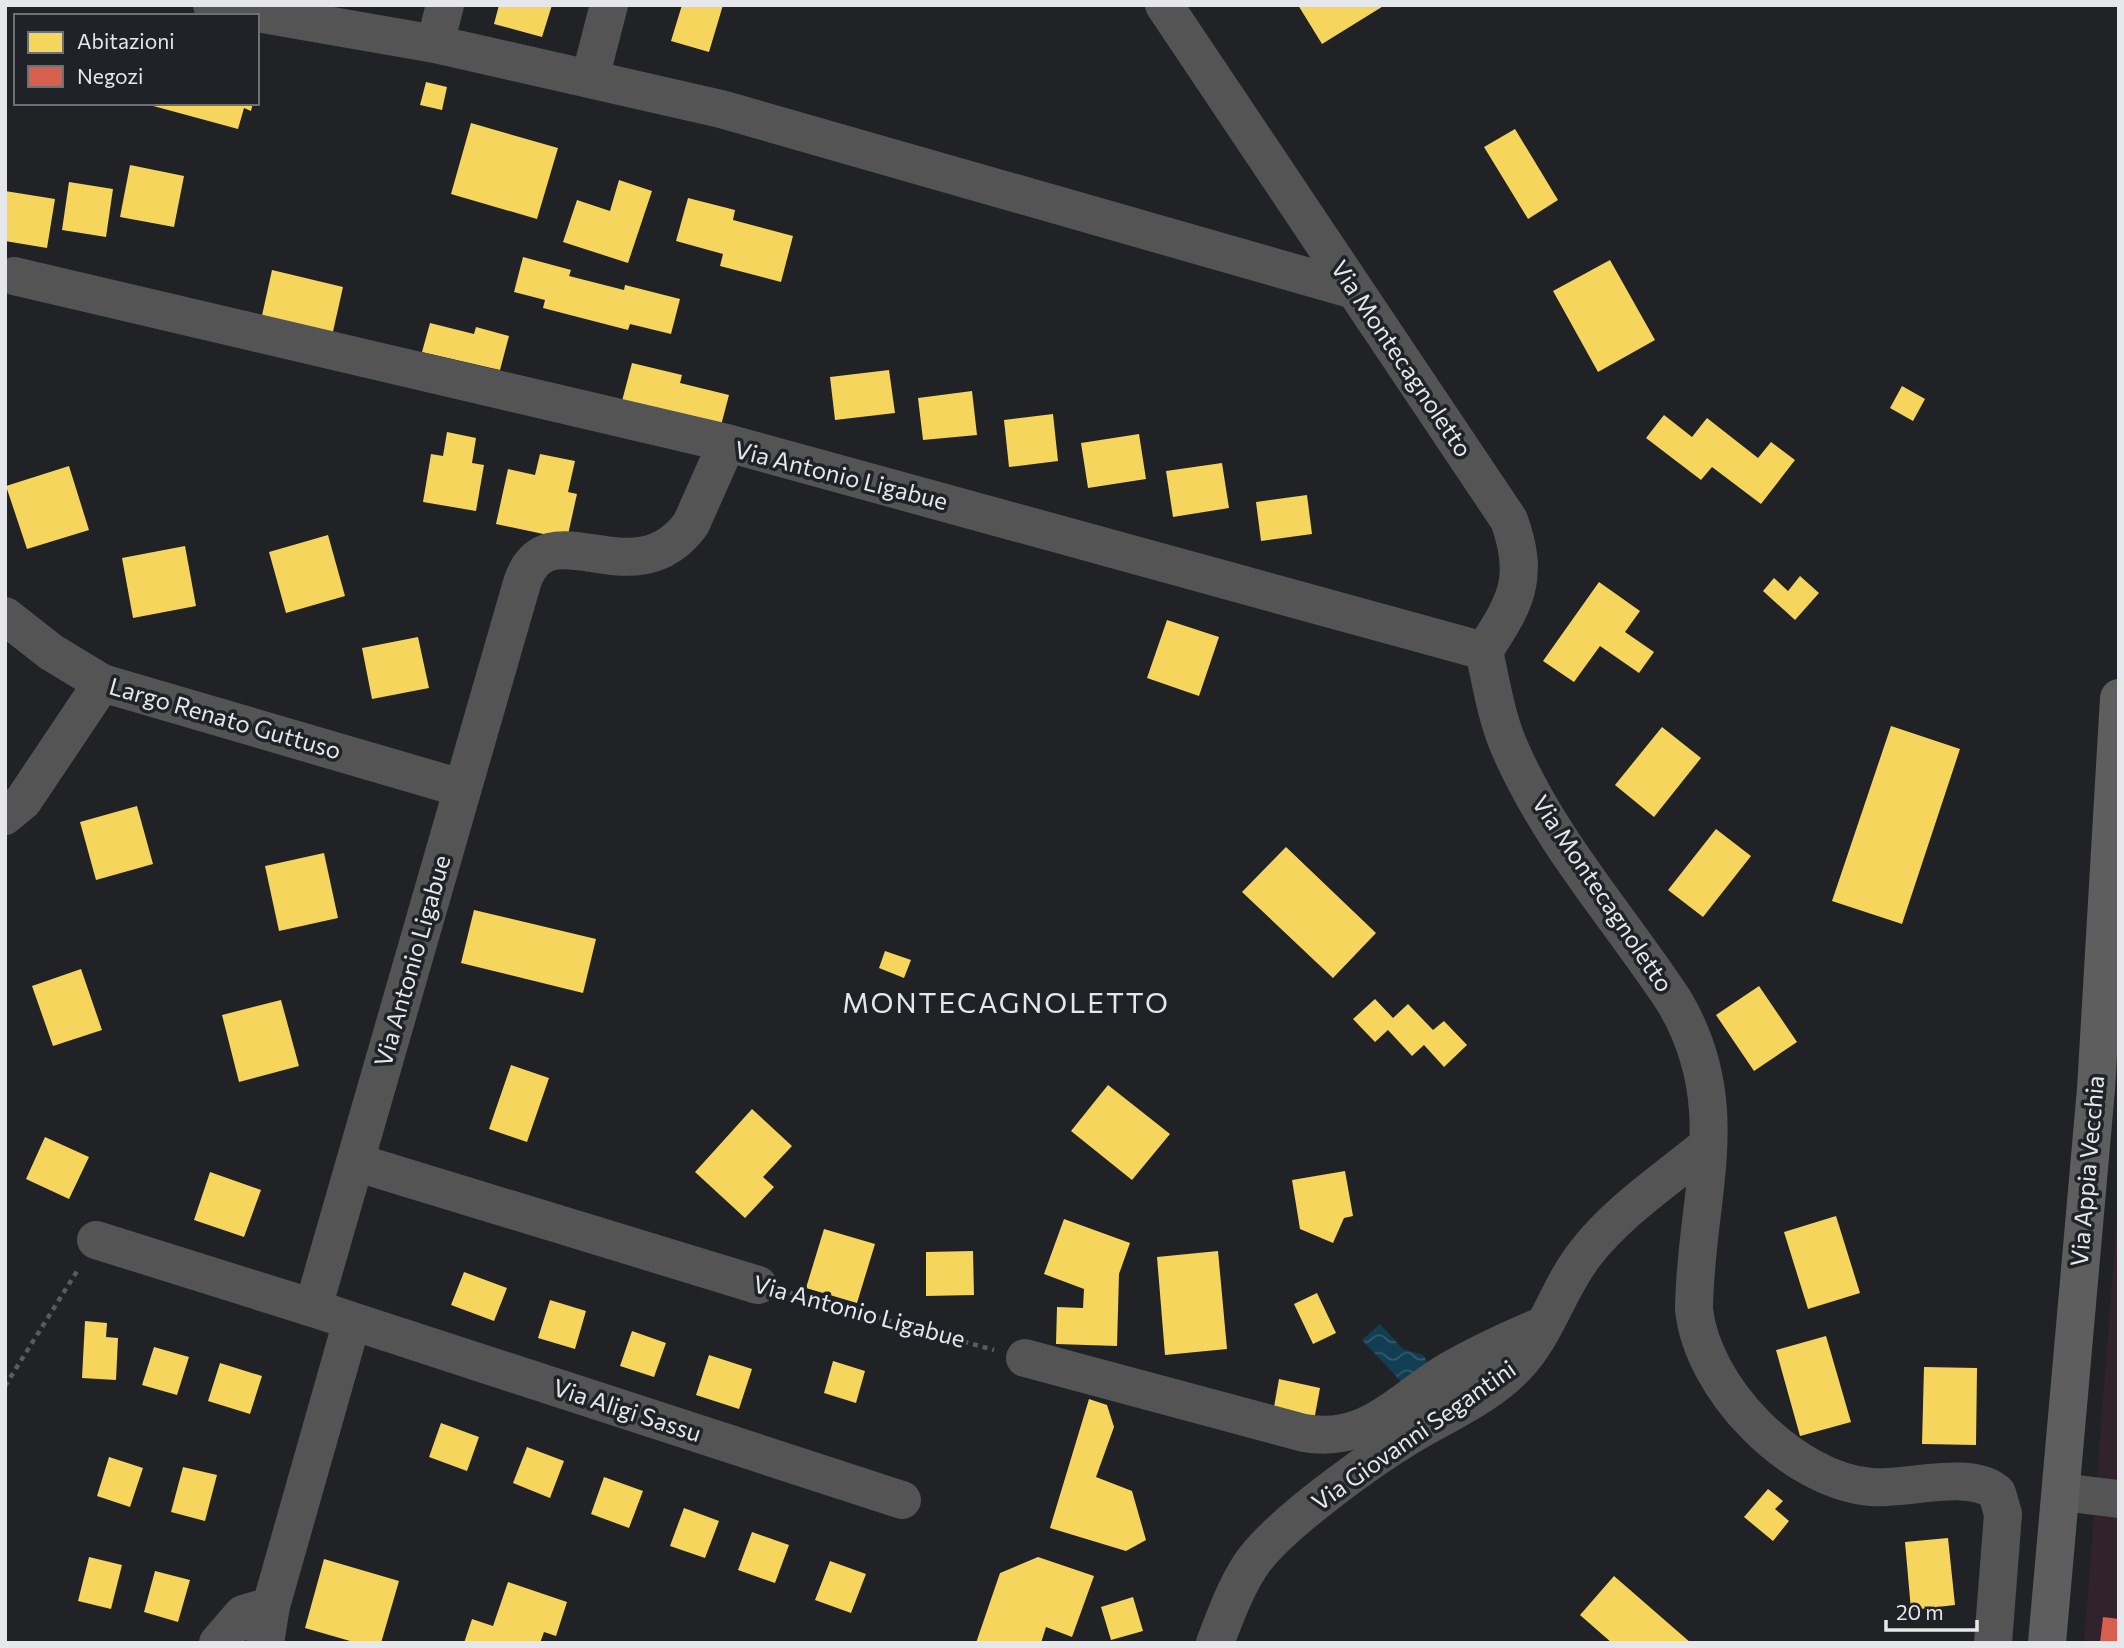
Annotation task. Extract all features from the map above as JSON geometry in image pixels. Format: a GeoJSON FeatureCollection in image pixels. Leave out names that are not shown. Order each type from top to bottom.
{"type":"FeatureCollection","features":[{"type":"Feature","properties":{"kind":"main road","name":"Via Appia Vecchia"},"geometry":{"type":"LineString","coordinates":[[2047,1643],[2096,1089],[2119,698]]}},
{"type":"Feature","properties":{"kind":"street"},"geometry":{"type":"LineString","coordinates":[[212,5],[435,44],[590,78],[844,142],[1354,290]]}},
{"type":"Feature","properties":{"kind":"street"},"geometry":{"type":"LineString","coordinates":[[435,44],[445,5]]}},
{"type":"Feature","properties":{"kind":"street"},"geometry":{"type":"LineString","coordinates":[[590,78],[609,5]]}},
{"type":"Feature","properties":{"kind":"street","name":"Via Montecagnoletto"},"geometry":{"type":"LineString","coordinates":[[1164,5],[1509,520],[1517,542],[1519,586],[1510,610],[1484,651],[1502,727],[1540,807],[1568,852],[1645,957],[1687,1023],[1703,1065],[1708,1101],[1708,1145],[1694,1309],[1699,1338],[1712,1368],[1733,1398],[1780,1446],[1827,1477],[1872,1487],[1977,1482],[1997,1493],[2003,1514],[1993,1643]]}},
{"type":"Feature","properties":{"kind":"street"},"geometry":{"type":"LineString","coordinates":[[14,276],[727,443]]}},
{"type":"Feature","properties":{"kind":"street","name":"Via Antonio Ligabue"},"geometry":{"type":"LineString","coordinates":[[758,1285],[355,1163],[461,788],[529,567],[536,559],[555,550],[572,549],[623,559],[662,551],[683,535],[691,524],[727,443],[1484,651]]}},
{"type":"Feature","properties":{"kind":"street","name":"Largo Renato Guttuso"},"geometry":{"type":"LineString","coordinates":[[5,616],[51,652],[102,683],[461,788]]}},
{"type":"Feature","properties":{"kind":"street"},"geometry":{"type":"LineString","coordinates":[[5,816],[23,801],[102,683]]}},
{"type":"Feature","properties":{"kind":"street","name":"Via Giovanni Segantini"},"geometry":{"type":"LineString","coordinates":[[1215,1643],[1244,1576],[1277,1536],[1407,1437],[1507,1374],[1524,1357],[1586,1253],[1624,1213],[1708,1145]]}},
{"type":"Feature","properties":{"kind":"street"},"geometry":{"type":"LineString","coordinates":[[313,1308],[355,1163]]}},
{"type":"Feature","properties":{"kind":"street","name":"Via Aligi Sassu"},"geometry":{"type":"LineString","coordinates":[[96,1240],[902,1500]]}},
{"type":"Feature","properties":{"kind":"street"},"geometry":{"type":"LineString","coordinates":[[265,1643],[271,1606],[352,1321]]}},
{"type":"Feature","properties":{"kind":"street"},"geometry":{"type":"LineString","coordinates":[[1025,1358],[1304,1433],[1342,1435],[1366,1427],[1447,1373],[1544,1325]]}},
{"type":"Feature","properties":{"kind":"street"},"geometry":{"type":"LineString","coordinates":[[2061,1492],[2119,1499]]}},
{"type":"Feature","properties":{"kind":"street"},"geometry":{"type":"LineString","coordinates":[[218,1643],[230,1625],[243,1614],[271,1606]]}},
{"type":"Feature","properties":{"kind":"path"},"geometry":{"type":"LineString","coordinates":[[5,1386],[96,1240]]}},
{"type":"Feature","properties":{"kind":"path","name":"Via Antonio Ligabue"},"geometry":{"type":"LineString","coordinates":[[758,1285],[1025,1358]]}},
{"type":"Feature","properties":{"kind":"shaded area"},"geometry":{"type":"Polygon","coordinates":[[[2119,1191],[2119,1643],[2084,1643],[2119,1191]]]}},
{"type":"Feature","properties":{"kind":"water"},"geometry":{"type":"Polygon","coordinates":[[[1380,1324],[1403,1349],[1423,1355],[1431,1366],[1406,1387],[1362,1340],[1380,1324]]]}},
{"type":"Feature","properties":{"kind":"building: Abitazioni"},"geometry":{"type":"Polygon","coordinates":[[[499,5],[552,5],[542,37],[494,24],[499,5]]]}},
{"type":"Feature","properties":{"kind":"building: Abitazioni"},"geometry":{"type":"Polygon","coordinates":[[[682,5],[723,5],[709,52],[671,41],[682,5]]]}},
{"type":"Feature","properties":{"kind":"building: Abitazioni"},"geometry":{"type":"Polygon","coordinates":[[[1298,5],[1385,5],[1322,44],[1298,5]]]}},
{"type":"Feature","properties":{"kind":"building: Abitazioni"},"geometry":{"type":"Polygon","coordinates":[[[426,82],[447,87],[442,110],[420,105],[426,82]]]}},
{"type":"Feature","properties":{"kind":"building: Abitazioni"},"geometry":{"type":"Polygon","coordinates":[[[150,105],[252,105],[251,111],[244,108],[238,129],[150,105]]]}},
{"type":"Feature","properties":{"kind":"building: Abitazioni"},"geometry":{"type":"Polygon","coordinates":[[[471,123],[558,148],[537,219],[451,194],[471,123]]]}},
{"type":"Feature","properties":{"kind":"building: Abitazioni"},"geometry":{"type":"Polygon","coordinates":[[[1515,129],[1558,200],[1528,219],[1484,147],[1515,129]]]}},
{"type":"Feature","properties":{"kind":"building: Abitazioni"},"geometry":{"type":"Polygon","coordinates":[[[130,165],[184,176],[174,227],[120,217],[130,165]]]}},
{"type":"Feature","properties":{"kind":"building: Abitazioni"},"geometry":{"type":"Polygon","coordinates":[[[619,180],[652,191],[628,263],[563,242],[577,200],[610,211],[619,180]]]}},
{"type":"Feature","properties":{"kind":"building: Abitazioni"},"geometry":{"type":"Polygon","coordinates":[[[69,182],[113,189],[106,237],[62,230],[69,182]]]}},
{"type":"Feature","properties":{"kind":"building: Abitazioni"},"geometry":{"type":"Polygon","coordinates":[[[5,191],[55,199],[47,248],[5,241],[5,191]]]}},
{"type":"Feature","properties":{"kind":"building: Abitazioni"},"geometry":{"type":"Polygon","coordinates":[[[688,198],[735,210],[733,220],[793,236],[781,282],[720,266],[723,254],[676,241],[688,198]]]}},
{"type":"Feature","properties":{"kind":"building: Abitazioni"},"geometry":{"type":"Polygon","coordinates":[[[523,257],[571,270],[569,276],[624,290],[625,285],[680,299],[671,334],[630,324],[628,330],[543,308],[545,300],[514,292],[523,257]]]}},
{"type":"Feature","properties":{"kind":"building: Abitazioni"},"geometry":{"type":"Polygon","coordinates":[[[1610,260],[1655,340],[1598,372],[1553,291],[1610,260]]]}},
{"type":"Feature","properties":{"kind":"building: Abitazioni"},"geometry":{"type":"Polygon","coordinates":[[[272,270],[343,287],[332,336],[261,320],[272,270]]]}},
{"type":"Feature","properties":{"kind":"building: Abitazioni"},"geometry":{"type":"Polygon","coordinates":[[[430,323],[474,334],[476,327],[509,336],[500,370],[422,352],[430,323]]]}},
{"type":"Feature","properties":{"kind":"building: Abitazioni"},"geometry":{"type":"Polygon","coordinates":[[[632,363],[682,375],[680,383],[729,395],[719,433],[622,401],[632,363]]]}},
{"type":"Feature","properties":{"kind":"building: Abitazioni"},"geometry":{"type":"Polygon","coordinates":[[[889,370],[895,413],[835,420],[830,377],[889,370]]]}},
{"type":"Feature","properties":{"kind":"building: Abitazioni"},"geometry":{"type":"Polygon","coordinates":[[[1902,386],[1925,399],[1913,421],[1890,408],[1902,386]]]}},
{"type":"Feature","properties":{"kind":"building: Abitazioni"},"geometry":{"type":"Polygon","coordinates":[[[972,391],[977,435],[923,440],[918,398],[972,391]]]}},
{"type":"Feature","properties":{"kind":"building: Abitazioni"},"geometry":{"type":"Polygon","coordinates":[[[1053,414],[1058,461],[1009,467],[1004,420],[1053,414]]]}},
{"type":"Feature","properties":{"kind":"building: Abitazioni"},"geometry":{"type":"Polygon","coordinates":[[[1664,415],[1692,437],[1707,418],[1758,458],[1771,442],[1795,460],[1761,504],[1712,467],[1701,480],[1646,438],[1664,415]]]}},
{"type":"Feature","properties":{"kind":"building: Abitazioni"},"geometry":{"type":"Polygon","coordinates":[[[447,432],[476,438],[472,463],[484,465],[476,511],[423,502],[431,454],[443,456],[447,432]]]}},
{"type":"Feature","properties":{"kind":"building: Abitazioni"},"geometry":{"type":"Polygon","coordinates":[[[1139,434],[1146,479],[1088,488],[1081,443],[1139,434]]]}},
{"type":"Feature","properties":{"kind":"building: Abitazioni"},"geometry":{"type":"Polygon","coordinates":[[[540,454],[575,461],[568,492],[577,494],[567,539],[496,524],[508,469],[535,475],[540,454]]]}},
{"type":"Feature","properties":{"kind":"building: Abitazioni"},"geometry":{"type":"Polygon","coordinates":[[[1222,463],[1229,508],[1173,517],[1166,471],[1222,463]]]}},
{"type":"Feature","properties":{"kind":"building: Abitazioni"},"geometry":{"type":"Polygon","coordinates":[[[69,466],[89,530],[27,549],[6,486],[69,466]]]}},
{"type":"Feature","properties":{"kind":"building: Abitazioni"},"geometry":{"type":"Polygon","coordinates":[[[1307,495],[1312,534],[1261,541],[1256,502],[1307,495]]]}},
{"type":"Feature","properties":{"kind":"building: Abitazioni"},"geometry":{"type":"Polygon","coordinates":[[[328,535],[345,596],[286,613],[269,552],[328,535]]]}},
{"type":"Feature","properties":{"kind":"building: Abitazioni"},"geometry":{"type":"Polygon","coordinates":[[[185,546],[196,606],[133,618],[122,558],[185,546]]]}},
{"type":"Feature","properties":{"kind":"building: Abitazioni"},"geometry":{"type":"Polygon","coordinates":[[[1800,576],[1819,593],[1795,620],[1763,591],[1774,578],[1788,591],[1800,576]]]}},
{"type":"Feature","properties":{"kind":"building: Abitazioni"},"geometry":{"type":"Polygon","coordinates":[[[1599,582],[1640,611],[1625,632],[1654,652],[1639,673],[1600,646],[1574,682],[1543,661],[1599,582]]]}},
{"type":"Feature","properties":{"kind":"building: Abitazioni"},"geometry":{"type":"Polygon","coordinates":[[[1167,620],[1219,637],[1199,696],[1147,678],[1167,620]]]}},
{"type":"Feature","properties":{"kind":"building: Abitazioni"},"geometry":{"type":"Polygon","coordinates":[[[418,637],[429,688],[372,699],[362,648],[418,637]]]}},
{"type":"Feature","properties":{"kind":"building: Abitazioni"},"geometry":{"type":"Polygon","coordinates":[[[1891,726],[1960,749],[1902,924],[1832,901],[1891,726]]]}},
{"type":"Feature","properties":{"kind":"building: Abitazioni"},"geometry":{"type":"Polygon","coordinates":[[[1662,727],[1701,758],[1654,817],[1615,785],[1662,727]]]}},
{"type":"Feature","properties":{"kind":"building: Abitazioni"},"geometry":{"type":"Polygon","coordinates":[[[137,806],[153,864],[96,880],[80,822],[137,806]]]}},
{"type":"Feature","properties":{"kind":"building: Abitazioni"},"geometry":{"type":"Polygon","coordinates":[[[1716,829],[1751,856],[1703,917],[1668,890],[1716,829]]]}},
{"type":"Feature","properties":{"kind":"building: Abitazioni"},"geometry":{"type":"Polygon","coordinates":[[[1286,847],[1376,933],[1333,978],[1242,892],[1286,847]]]}},
{"type":"Feature","properties":{"kind":"building: Abitazioni"},"geometry":{"type":"Polygon","coordinates":[[[324,853],[338,918],[279,931],[265,866],[324,853]]]}},
{"type":"Feature","properties":{"kind":"building: Abitazioni"},"geometry":{"type":"Polygon","coordinates":[[[474,910],[596,939],[583,993],[461,963],[474,910]]]}},
{"type":"Feature","properties":{"kind":"building: Abitazioni"},"geometry":{"type":"Polygon","coordinates":[[[885,951],[911,960],[904,978],[879,968],[885,951]]]}},
{"type":"Feature","properties":{"kind":"building: Abitazioni"},"geometry":{"type":"Polygon","coordinates":[[[81,969],[102,1030],[53,1046],[32,986],[81,969]]]}},
{"type":"Feature","properties":{"kind":"building: Abitazioni"},"geometry":{"type":"Polygon","coordinates":[[[1759,986],[1797,1042],[1754,1071],[1716,1015],[1759,986]]]}},
{"type":"Feature","properties":{"kind":"building: Abitazioni"},"geometry":{"type":"Polygon","coordinates":[[[1375,999],[1393,1018],[1408,1004],[1433,1030],[1444,1021],[1467,1045],[1444,1067],[1424,1045],[1412,1056],[1388,1030],[1375,1042],[1353,1019],[1375,999]]]}},
{"type":"Feature","properties":{"kind":"building: Abitazioni"},"geometry":{"type":"Polygon","coordinates":[[[281,1000],[299,1066],[239,1082],[222,1015],[281,1000]]]}},
{"type":"Feature","properties":{"kind":"building: Abitazioni"},"geometry":{"type":"Polygon","coordinates":[[[511,1065],[549,1078],[527,1142],[489,1129],[511,1065]]]}},
{"type":"Feature","properties":{"kind":"building: Abitazioni"},"geometry":{"type":"Polygon","coordinates":[[[1108,1085],[1170,1134],[1132,1180],[1071,1131],[1108,1085]]]}},
{"type":"Feature","properties":{"kind":"building: Abitazioni"},"geometry":{"type":"Polygon","coordinates":[[[752,1109],[792,1146],[763,1177],[774,1187],[745,1218],[695,1172],[752,1109]]]}},
{"type":"Feature","properties":{"kind":"building: Abitazioni"},"geometry":{"type":"Polygon","coordinates":[[[45,1137],[89,1157],[69,1199],[26,1179],[45,1137]]]}},
{"type":"Feature","properties":{"kind":"building: Abitazioni"},"geometry":{"type":"Polygon","coordinates":[[[1345,1171],[1353,1216],[1344,1218],[1333,1243],[1300,1229],[1292,1180],[1345,1171]]]}},
{"type":"Feature","properties":{"kind":"building: Abitazioni"},"geometry":{"type":"Polygon","coordinates":[[[210,1172],[261,1190],[244,1237],[194,1220],[210,1172]]]}},
{"type":"Feature","properties":{"kind":"building: Abitazioni"},"geometry":{"type":"Polygon","coordinates":[[[1836,1216],[1860,1293],[1808,1309],[1784,1232],[1836,1216]]]}},
{"type":"Feature","properties":{"kind":"building: Abitazioni"},"geometry":{"type":"Polygon","coordinates":[[[1064,1219],[1130,1243],[1119,1274],[1117,1346],[1056,1344],[1057,1307],[1083,1308],[1084,1289],[1044,1274],[1064,1219]]]}},
{"type":"Feature","properties":{"kind":"building: Abitazioni"},"geometry":{"type":"Polygon","coordinates":[[[824,1229],[875,1244],[857,1303],[806,1288],[824,1229]]]}},
{"type":"Feature","properties":{"kind":"building: Abitazioni"},"geometry":{"type":"Polygon","coordinates":[[[973,1251],[974,1295],[926,1296],[926,1252],[973,1251]]]}},
{"type":"Feature","properties":{"kind":"building: Abitazioni"},"geometry":{"type":"Polygon","coordinates":[[[1218,1251],[1227,1349],[1165,1355],[1157,1257],[1218,1251]]]}},
{"type":"Feature","properties":{"kind":"building: Abitazioni"},"geometry":{"type":"Polygon","coordinates":[[[464,1272],[507,1288],[494,1321],[451,1305],[464,1272]]]}},
{"type":"Feature","properties":{"kind":"building: Abitazioni"},"geometry":{"type":"Polygon","coordinates":[[[1317,1293],[1336,1333],[1313,1344],[1294,1304],[1317,1293]]]}},
{"type":"Feature","properties":{"kind":"building: Abitazioni"},"geometry":{"type":"Polygon","coordinates":[[[550,1300],[586,1311],[575,1349],[538,1338],[550,1300]]]}},
{"type":"Feature","properties":{"kind":"building: Abitazioni"},"geometry":{"type":"Polygon","coordinates":[[[85,1321],[107,1323],[106,1337],[118,1338],[116,1380],[82,1378],[85,1321]]]}},
{"type":"Feature","properties":{"kind":"building: Abitazioni"},"geometry":{"type":"Polygon","coordinates":[[[632,1331],[666,1343],[654,1377],[620,1366],[632,1331]]]}},
{"type":"Feature","properties":{"kind":"building: Abitazioni"},"geometry":{"type":"Polygon","coordinates":[[[1826,1336],[1851,1422],[1800,1436],[1776,1350],[1826,1336]]]}},
{"type":"Feature","properties":{"kind":"building: Abitazioni"},"geometry":{"type":"Polygon","coordinates":[[[154,1347],[189,1357],[177,1395],[142,1385],[154,1347]]]}},
{"type":"Feature","properties":{"kind":"building: Abitazioni"},"geometry":{"type":"Polygon","coordinates":[[[709,1355],[752,1369],[739,1409],[696,1395],[709,1355]]]}},
{"type":"Feature","properties":{"kind":"building: Abitazioni"},"geometry":{"type":"Polygon","coordinates":[[[833,1361],[865,1371],[856,1403],[824,1393],[833,1361]]]}},
{"type":"Feature","properties":{"kind":"building: Abitazioni"},"geometry":{"type":"Polygon","coordinates":[[[220,1363],[262,1376],[250,1414],[208,1401],[220,1363]]]}},
{"type":"Feature","properties":{"kind":"building: Abitazioni"},"geometry":{"type":"Polygon","coordinates":[[[1924,1367],[1977,1368],[1976,1445],[1922,1444],[1924,1367]]]}},
{"type":"Feature","properties":{"kind":"building: Abitazioni"},"geometry":{"type":"Polygon","coordinates":[[[1279,1379],[1320,1388],[1313,1426],[1272,1418],[1279,1379]]]}},
{"type":"Feature","properties":{"kind":"building: Abitazioni"},"geometry":{"type":"Polygon","coordinates":[[[1089,1399],[1107,1405],[1114,1427],[1096,1477],[1132,1491],[1146,1540],[1126,1551],[1050,1528],[1089,1399]]]}},
{"type":"Feature","properties":{"kind":"building: Abitazioni"},"geometry":{"type":"Polygon","coordinates":[[[441,1423],[479,1437],[467,1471],[429,1457],[441,1423]]]}},
{"type":"Feature","properties":{"kind":"building: Abitazioni"},"geometry":{"type":"Polygon","coordinates":[[[527,1447],[564,1461],[550,1498],[513,1483],[527,1447]]]}},
{"type":"Feature","properties":{"kind":"building: Abitazioni"},"geometry":{"type":"Polygon","coordinates":[[[109,1457],[143,1468],[130,1507],[97,1496],[109,1457]]]}},
{"type":"Feature","properties":{"kind":"building: Abitazioni"},"geometry":{"type":"Polygon","coordinates":[[[183,1467],[217,1475],[205,1521],[171,1512],[183,1467]]]}},
{"type":"Feature","properties":{"kind":"building: Abitazioni"},"geometry":{"type":"Polygon","coordinates":[[[604,1477],[643,1491],[629,1528],[591,1514],[604,1477]]]}},
{"type":"Feature","properties":{"kind":"building: Abitazioni"},"geometry":{"type":"Polygon","coordinates":[[[1768,1489],[1783,1501],[1775,1509],[1789,1521],[1773,1541],[1744,1517],[1768,1489]]]}},
{"type":"Feature","properties":{"kind":"building: Abitazioni"},"geometry":{"type":"Polygon","coordinates":[[[684,1508],[719,1521],[705,1558],[670,1546],[684,1508]]]}},
{"type":"Feature","properties":{"kind":"building: Abitazioni"},"geometry":{"type":"Polygon","coordinates":[[[752,1532],[789,1545],[775,1583],[738,1570],[752,1532]]]}},
{"type":"Feature","properties":{"kind":"building: Abitazioni"},"geometry":{"type":"Polygon","coordinates":[[[1948,1538],[1955,1605],[1911,1610],[1905,1542],[1948,1538]]]}},
{"type":"Feature","properties":{"kind":"building: Abitazioni"},"geometry":{"type":"Polygon","coordinates":[[[89,1557],[122,1565],[111,1609],[78,1601],[89,1557]]]}},
{"type":"Feature","properties":{"kind":"building: Abitazioni"},"geometry":{"type":"Polygon","coordinates":[[[1038,1557],[1094,1576],[1072,1637],[1046,1627],[1041,1643],[976,1643],[1000,1573],[1038,1557]]]}},
{"type":"Feature","properties":{"kind":"building: Abitazioni"},"geometry":{"type":"Polygon","coordinates":[[[324,1559],[399,1581],[381,1643],[357,1643],[305,1628],[324,1559]]]}},
{"type":"Feature","properties":{"kind":"building: Abitazioni"},"geometry":{"type":"Polygon","coordinates":[[[830,1561],[866,1574],[851,1613],[815,1600],[830,1561]]]}},
{"type":"Feature","properties":{"kind":"building: Abitazioni"},"geometry":{"type":"Polygon","coordinates":[[[155,1571],[190,1580],[178,1622],[144,1612],[155,1571]]]}},
{"type":"Feature","properties":{"kind":"building: Abitazioni"},"geometry":{"type":"Polygon","coordinates":[[[1614,1576],[1691,1643],[1612,1643],[1580,1615],[1614,1576]]]}},
{"type":"Feature","properties":{"kind":"building: Abitazioni"},"geometry":{"type":"Polygon","coordinates":[[[508,1582],[567,1602],[556,1636],[544,1632],[540,1643],[464,1643],[472,1619],[493,1626],[508,1582]]]}},
{"type":"Feature","properties":{"kind":"building: Abitazioni"},"geometry":{"type":"Polygon","coordinates":[[[1133,1597],[1143,1631],[1111,1640],[1101,1607],[1133,1597]]]}},
{"type":"Feature","properties":{"kind":"building: Negozi"},"geometry":{"type":"Polygon","coordinates":[[[2103,1617],[2119,1619],[2119,1643],[2100,1643],[2103,1617]]]}},
{"type":"Feature","properties":{"kind":"district","name":"MONTECAGNOLETTO"},"geometry":{"type":"Point","coordinates":[1006,1003]}}]}
